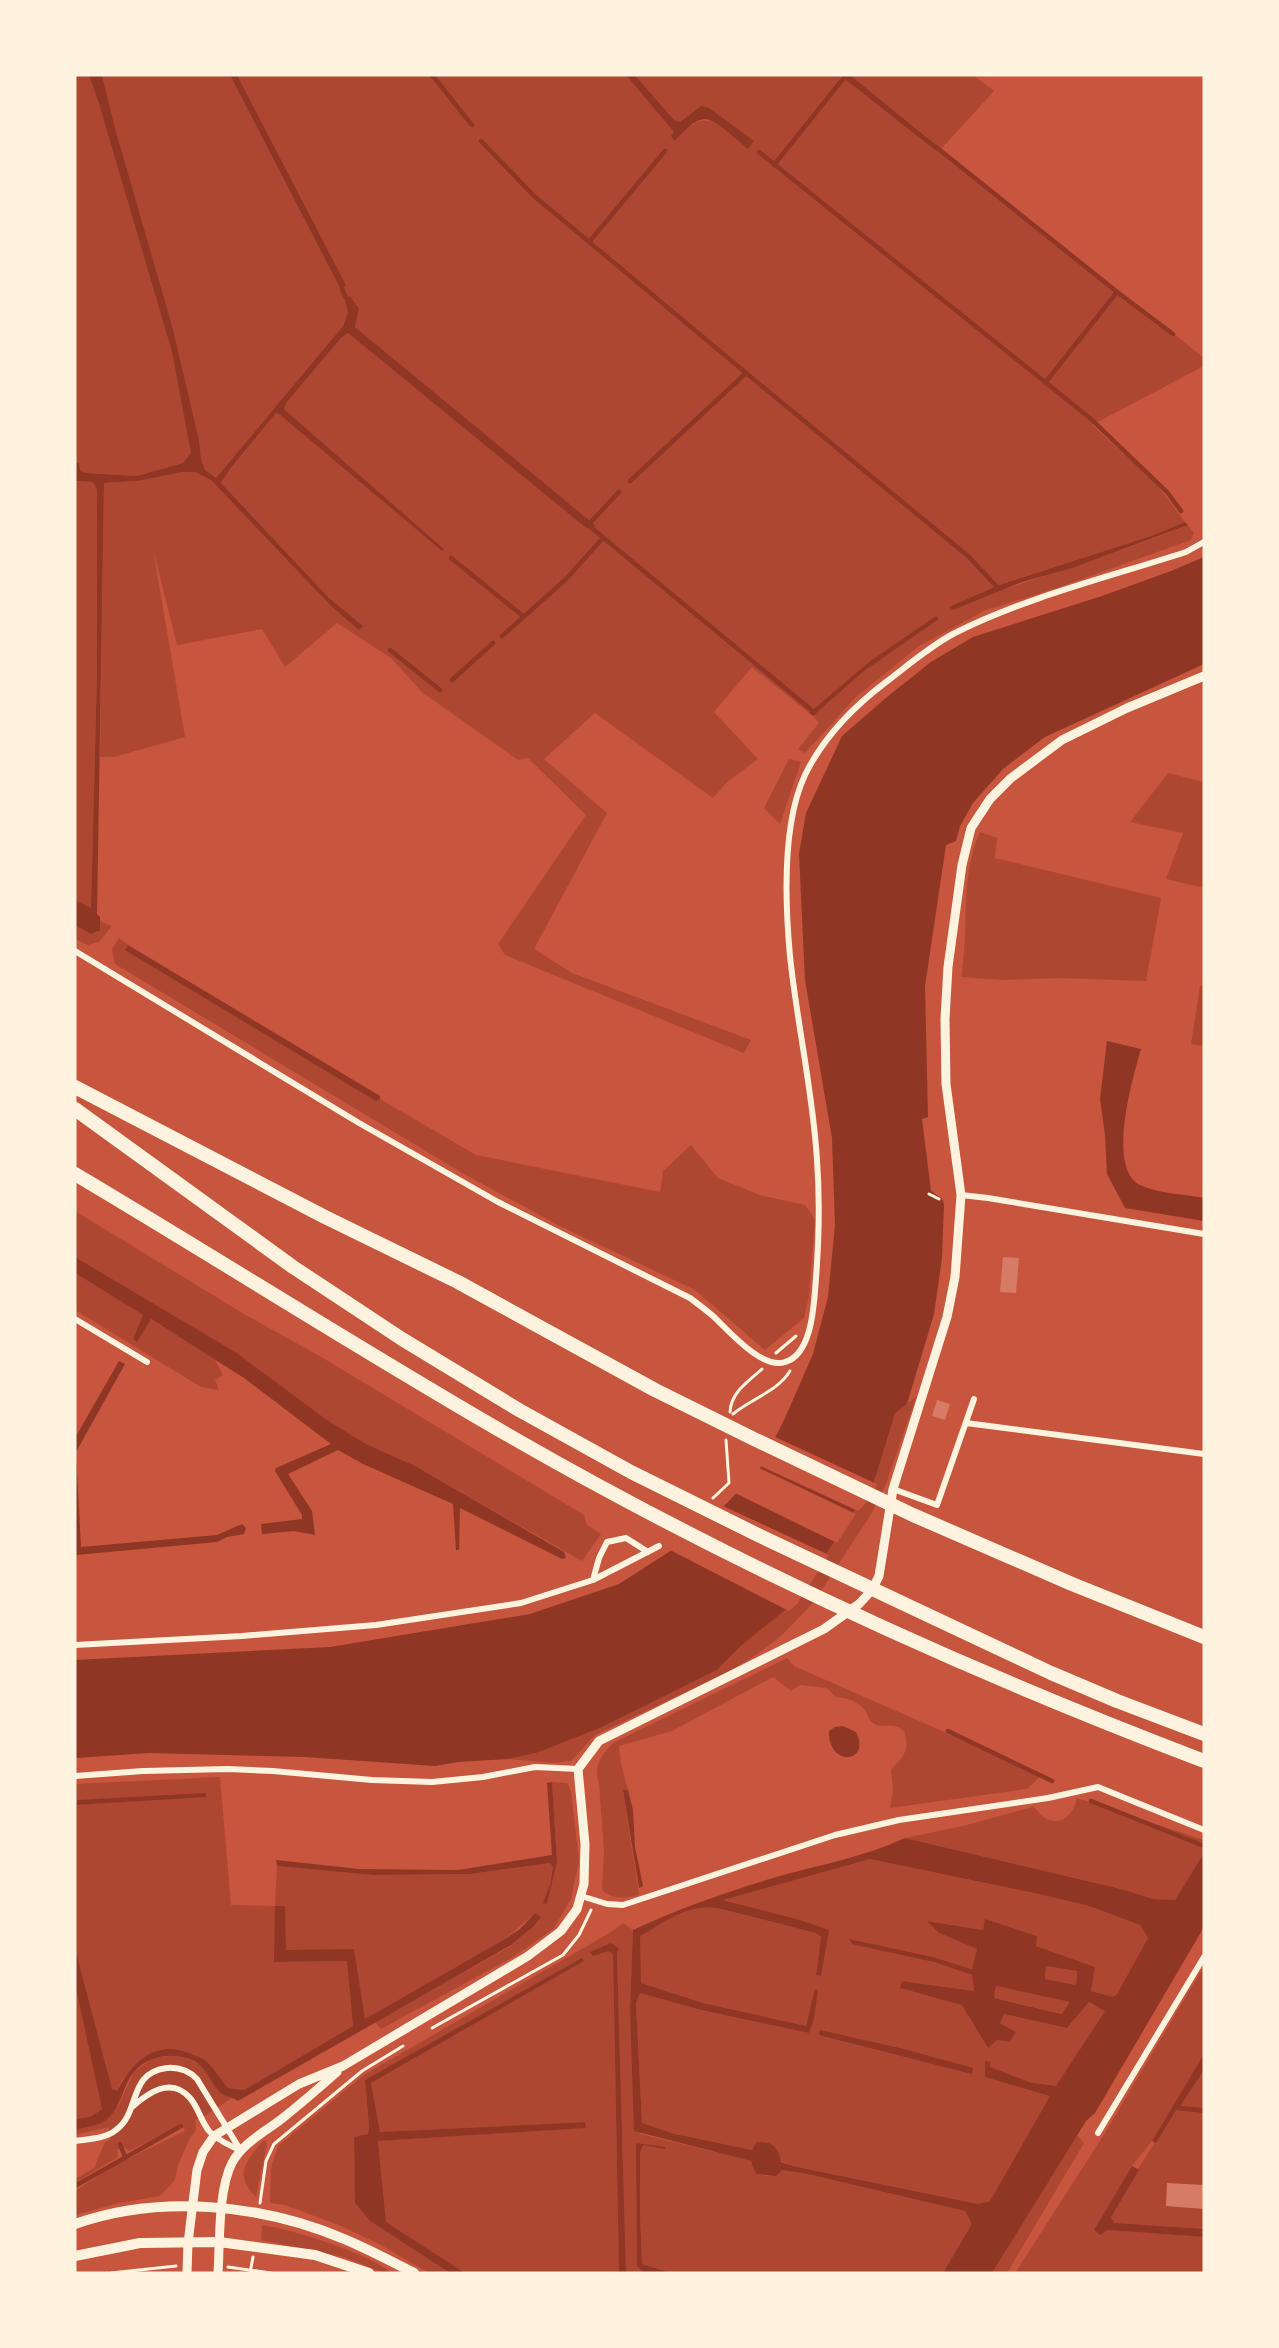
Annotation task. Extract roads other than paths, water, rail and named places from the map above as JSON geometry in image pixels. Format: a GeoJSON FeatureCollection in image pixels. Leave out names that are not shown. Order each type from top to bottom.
{"type":"FeatureCollection","features":[{"type":"Feature","properties":{"kind":"highway"},"geometry":{"type":"LineString","coordinates":[[75,1087],[325,1217],[458,1282],[655,1390],[913,1515],[1072,1584],[1204,1637]]}},
{"type":"Feature","properties":{"kind":"highway"},"geometry":{"type":"LineString","coordinates":[[75,1109],[292,1267],[519,1410],[631,1472],[760,1536],[1117,1701],[1204,1734]]}},
{"type":"Feature","properties":{"kind":"highway"},"geometry":{"type":"LineString","coordinates":[[75,1174],[508,1435],[741,1560],[974,1667],[1204,1761]]}},
{"type":"Feature","properties":{"kind":"main road"},"geometry":{"type":"LineString","coordinates":[[75,2224],[116,2212],[193,2206],[222,2209],[284,2219],[316,2228],[344,2238],[414,2273]]}},
{"type":"Feature","properties":{"kind":"main road"},"geometry":{"type":"LineString","coordinates":[[75,2256],[140,2243],[219,2242],[315,2255],[369,2273]]}},
{"type":"Feature","properties":{"kind":"street"},"geometry":{"type":"LineString","coordinates":[[75,951],[359,1123],[488,1197],[565,1238],[690,1298],[754,1353],[777,1363],[784,1363],[795,1357],[803,1347],[811,1323],[820,1225],[817,1160],[809,1082],[790,954],[787,867],[790,820],[805,775],[832,732],[868,696],[922,654],[952,635],[1034,601],[1186,552],[1204,542]]}},
{"type":"Feature","properties":{"kind":"street"},"geometry":{"type":"LineString","coordinates":[[187,2273],[188,2243],[197,2170],[203,2152],[214,2136],[299,2084],[344,2066],[528,1956],[552,1940],[570,1920],[581,1896],[585,1870],[578,1769],[599,1742],[824,1629],[859,1604],[872,1590],[879,1576],[893,1489],[947,1317],[958,1250],[961,1195],[946,1084],[945,1019],[948,966],[962,865],[971,828],[990,800],[1011,778],[1062,740],[1127,708],[1204,676]]}},
{"type":"Feature","properties":{"kind":"street"},"geometry":{"type":"LineString","coordinates":[[961,1195],[1204,1234]]}},
{"type":"Feature","properties":{"kind":"street"},"geometry":{"type":"LineString","coordinates":[[75,1319],[147,1362]]}},
{"type":"Feature","properties":{"kind":"street"},"geometry":{"type":"LineString","coordinates":[[893,1489],[937,1505],[974,1399]]}},
{"type":"Feature","properties":{"kind":"street"},"geometry":{"type":"LineString","coordinates":[[966,1423],[1204,1454]]}},
{"type":"Feature","properties":{"kind":"street"},"geometry":{"type":"LineString","coordinates":[[593,1580],[599,1558],[607,1542],[626,1538],[648,1552]]}},
{"type":"Feature","properties":{"kind":"street"},"geometry":{"type":"LineString","coordinates":[[75,1645],[242,1636],[376,1625],[522,1603],[593,1580],[659,1546]]}},
{"type":"Feature","properties":{"kind":"street"},"geometry":{"type":"LineString","coordinates":[[75,1776],[143,1771],[228,1769],[372,1780],[432,1782],[483,1777],[535,1767],[578,1769]]}},
{"type":"Feature","properties":{"kind":"street"},"geometry":{"type":"LineString","coordinates":[[581,1896],[607,1904],[623,1905],[835,1835],[899,1820],[1048,1798],[1098,1787],[1204,1830]]}},
{"type":"Feature","properties":{"kind":"street"},"geometry":{"type":"LineString","coordinates":[[1098,2133],[1204,1958]]}},
{"type":"Feature","properties":{"kind":"street"},"geometry":{"type":"LineString","coordinates":[[218,2273],[222,2209],[227,2178],[233,2162],[241,2151],[344,2066]]}},
{"type":"Feature","properties":{"kind":"street"},"geometry":{"type":"LineString","coordinates":[[75,2141],[107,2135],[116,2130],[132,2107],[140,2084],[160,2069],[177,2068],[190,2072],[197,2079],[241,2151]]}},
{"type":"Feature","properties":{"kind":"street"},"geometry":{"type":"LineString","coordinates":[[132,2107],[153,2090],[170,2087],[178,2090],[190,2098],[214,2136],[241,2151]]}},
{"type":"Feature","properties":{"kind":"waterway"},"geometry":{"type":"LineString","coordinates":[[432,75],[472,125]]}},
{"type":"Feature","properties":{"kind":"waterway"},"geometry":{"type":"LineString","coordinates":[[774,165],[843,79]]}},
{"type":"Feature","properties":{"kind":"waterway"},"geometry":{"type":"LineString","coordinates":[[481,141],[534,196],[746,373]]}},
{"type":"Feature","properties":{"kind":"waterway"},"geometry":{"type":"LineString","coordinates":[[936,147],[1117,292]]}},
{"type":"Feature","properties":{"kind":"waterway"},"geometry":{"type":"LineString","coordinates":[[589,242],[665,151]]}},
{"type":"Feature","properties":{"kind":"waterway"},"geometry":{"type":"LineString","coordinates":[[759,152],[1091,419],[1167,492],[1181,511]]}},
{"type":"Feature","properties":{"kind":"waterway"},"geometry":{"type":"LineString","coordinates":[[342,289],[346,298]]}},
{"type":"Feature","properties":{"kind":"waterway"},"geometry":{"type":"LineString","coordinates":[[1045,383],[1117,292],[1173,334]]}},
{"type":"Feature","properties":{"kind":"waterway"},"geometry":{"type":"LineString","coordinates":[[630,481],[746,373],[969,557],[997,587]]}},
{"type":"Feature","properties":{"kind":"waterway"},"geometry":{"type":"LineString","coordinates":[[619,492],[588,525],[814,712]]}},
{"type":"Feature","properties":{"kind":"waterway"},"geometry":{"type":"LineString","coordinates":[[502,636],[565,580],[603,538]]}},
{"type":"Feature","properties":{"kind":"waterway"},"geometry":{"type":"LineString","coordinates":[[451,558],[523,616]]}},
{"type":"Feature","properties":{"kind":"waterway"},"geometry":{"type":"LineString","coordinates":[[452,680],[493,643]]}},
{"type":"Feature","properties":{"kind":"waterway"},"geometry":{"type":"LineString","coordinates":[[390,650],[440,690]]}},
{"type":"Feature","properties":{"kind":"waterway"},"geometry":{"type":"LineString","coordinates":[[948,1731],[1052,1781]]}},
{"type":"Feature","properties":{"kind":"waterway"},"geometry":{"type":"LineString","coordinates":[[1091,1801],[1204,1846]]}},
{"type":"Feature","properties":{"kind":"waterway"},"geometry":{"type":"LineString","coordinates":[[75,2186],[181,2126]]}},
{"type":"Feature","properties":{"kind":"waterway"},"geometry":{"type":"LineString","coordinates":[[120,2144],[125,2157]]}}]}
